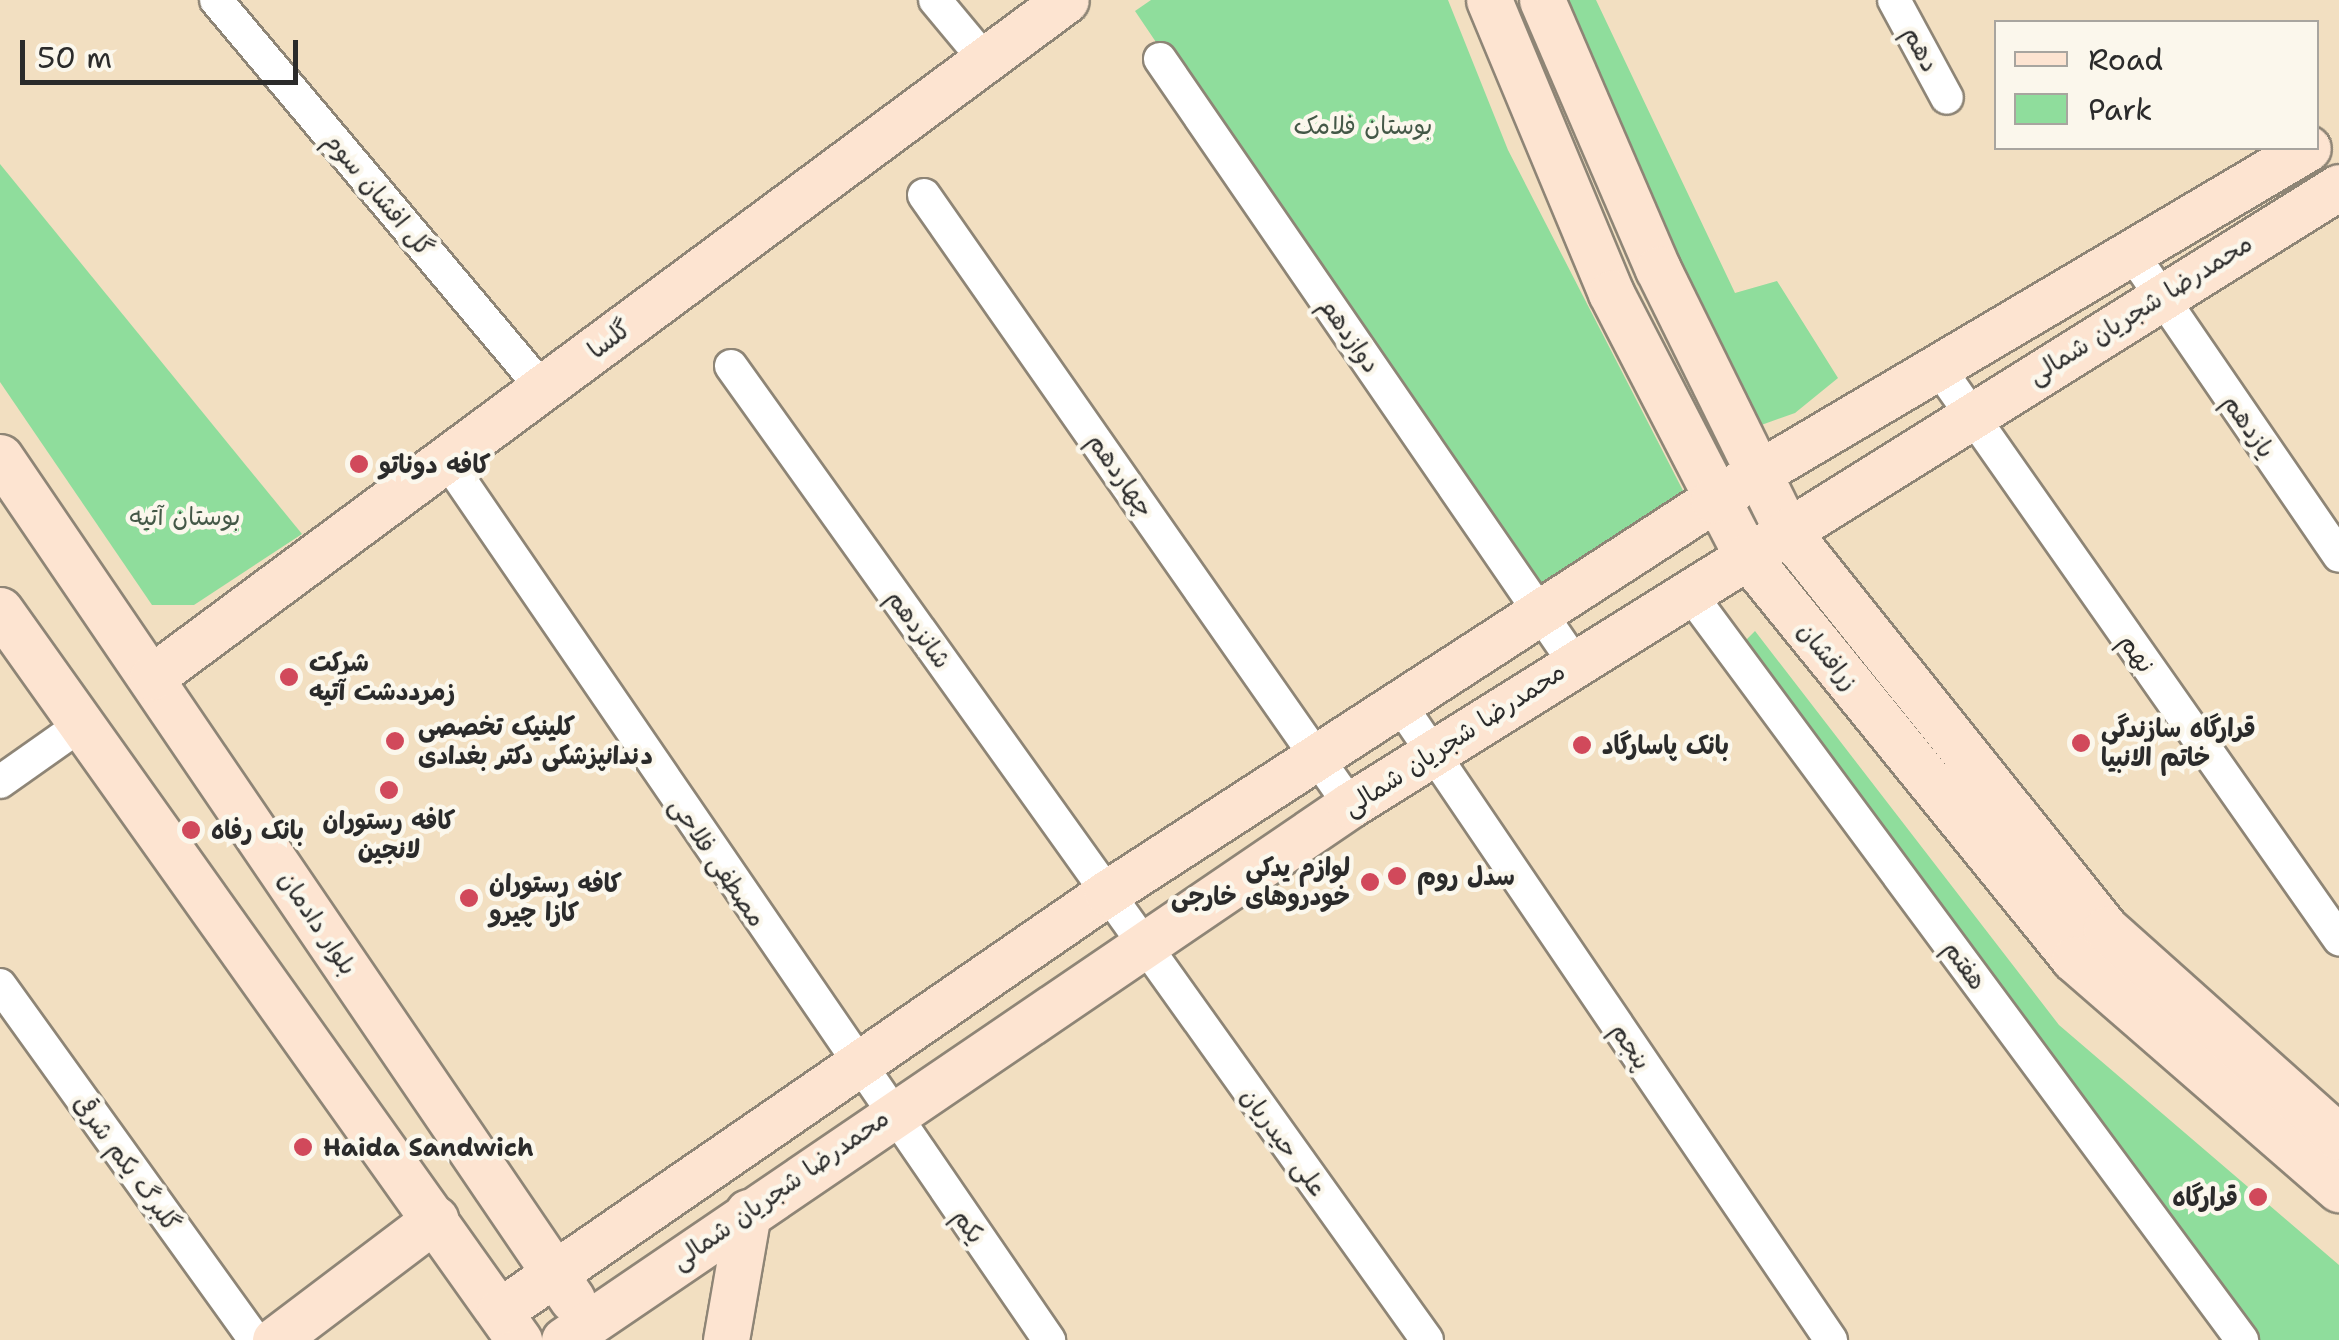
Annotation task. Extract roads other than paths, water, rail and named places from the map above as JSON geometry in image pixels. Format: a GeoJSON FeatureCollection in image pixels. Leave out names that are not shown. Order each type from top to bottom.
{"type":"FeatureCollection","features":[{"type":"Feature","properties":{"kind":"street","name":"گل افشان سوم"},"geometry":{"type":"LineString","coordinates":[[216,0],[542,388]]}},
{"type":"Feature","properties":{"kind":"street"},"geometry":{"type":"LineString","coordinates":[[935,0],[985,60]]}},
{"type":"Feature","properties":{"kind":"street","name":"گلسا"},"geometry":{"type":"LineString","coordinates":[[152,677],[1066,0]]}},
{"type":"Feature","properties":{"kind":"street","name":"زرافشان"},"geometry":{"type":"LineString","coordinates":[[1489,0],[1611,293],[1713,500],[1747,556],[2074,960],[2339,1189]]}},
{"type":"Feature","properties":{"kind":"street","name":"زرافشان"},"geometry":{"type":"LineString","coordinates":[[1542,0],[1756,474],[1788,531],[2106,930],[2339,1137]]}},
{"type":"Feature","properties":{"kind":"street","name":"دهم"},"geometry":{"type":"LineString","coordinates":[[1894,0],[1947,98]]}},
{"type":"Feature","properties":{"kind":"street","name":"دوازدهم"},"geometry":{"type":"LineString","coordinates":[[1160,60],[1574,662]]}},
{"type":"Feature","properties":{"kind":"street","name":"محمدرضا شجریان شمالی"},"geometry":{"type":"LineString","coordinates":[[509,1325],[554,1275],[1107,893],[1317,755],[1713,500],[2305,150]]}},
{"type":"Feature","properties":{"kind":"street","name":"محمدرضا شجریان شمالی"},"geometry":{"type":"LineString","coordinates":[[585,1334],[748,1212],[890,1113],[1432,752],[2339,186]]}},
{"type":"Feature","properties":{"kind":"street","name":"چهاردهم"},"geometry":{"type":"LineString","coordinates":[[924,196],[1350,806]]}},
{"type":"Feature","properties":{"kind":"street","name":"یازدهم"},"geometry":{"type":"LineString","coordinates":[[2131,252],[2339,556]]}},
{"type":"Feature","properties":{"kind":"street","name":"شانزدهم"},"geometry":{"type":"LineString","coordinates":[[730,366],[1140,944]]}},
{"type":"Feature","properties":{"kind":"street","name":"نهم"},"geometry":{"type":"LineString","coordinates":[[1938,367],[2339,939]]}},
{"type":"Feature","properties":{"kind":"street","name":"بلوار دادمان"},"geometry":{"type":"LineString","coordinates":[[0,457],[554,1275],[585,1334]]}},
{"type":"Feature","properties":{"kind":"street","name":"مصطفی فلاحی"},"geometry":{"type":"LineString","coordinates":[[446,458],[890,1113]]}},
{"type":"Feature","properties":{"kind":"street","name":"هفتم"},"geometry":{"type":"LineString","coordinates":[[1688,591],[2242,1340]]}},
{"type":"Feature","properties":{"kind":"street"},"geometry":{"type":"LineString","coordinates":[[0,610],[78,726],[509,1325]]}},
{"type":"Feature","properties":{"kind":"street","name":"پنجم"},"geometry":{"type":"LineString","coordinates":[[1398,703],[1831,1340]]}},
{"type":"Feature","properties":{"kind":"street"},"geometry":{"type":"LineString","coordinates":[[0,782],[78,726]]}},
{"type":"Feature","properties":{"kind":"street","name":"علی حیدریان"},"geometry":{"type":"LineString","coordinates":[[1140,944],[1427,1340]]}},
{"type":"Feature","properties":{"kind":"street","name":"گلبرگ یکم شرقی"},"geometry":{"type":"LineString","coordinates":[[0,985],[255,1340]]}},
{"type":"Feature","properties":{"kind":"street","name":"یکم"},"geometry":{"type":"LineString","coordinates":[[890,1113],[1048,1340]]}},
{"type":"Feature","properties":{"kind":"street"},"geometry":{"type":"LineString","coordinates":[[726,1340],[748,1212]]}},
{"type":"Feature","properties":{"kind":"street"},"geometry":{"type":"LineString","coordinates":[[274,1340],[435,1219]]}},
{"type":"Feature","properties":{"kind":"place","name":"کافه دوناتو"},"geometry":{"type":"Point","coordinates":[359,464]}},
{"type":"Feature","properties":{"kind":"place","name":"شركت زمرددشت آتيه"},"geometry":{"type":"Point","coordinates":[289,677]}},
{"type":"Feature","properties":{"kind":"place","name":"کلینیک تخصصی دندانپزشکی دکتر بغدادی"},"geometry":{"type":"Point","coordinates":[395,741]}},
{"type":"Feature","properties":{"kind":"place","name":"قرارگاه سازندگی خاتم الانبیا"},"geometry":{"type":"Point","coordinates":[2081,743]}},
{"type":"Feature","properties":{"kind":"place","name":"بانک پاسارگاد"},"geometry":{"type":"Point","coordinates":[1582,745]}},
{"type":"Feature","properties":{"kind":"place","name":"کافه رستوران لانجین"},"geometry":{"type":"Point","coordinates":[389,790]}},
{"type":"Feature","properties":{"kind":"place","name":"بانک رفاه"},"geometry":{"type":"Point","coordinates":[191,830]}},
{"type":"Feature","properties":{"kind":"place","name":"سدل روم"},"geometry":{"type":"Point","coordinates":[1397,876]}},
{"type":"Feature","properties":{"kind":"place","name":"لوازم یدکی خودروهای خارجی"},"geometry":{"type":"Point","coordinates":[1370,882]}},
{"type":"Feature","properties":{"kind":"place","name":"کافه رستوران کازا چیرو"},"geometry":{"type":"Point","coordinates":[469,898]}},
{"type":"Feature","properties":{"kind":"place","name":"Haida Sandwich"},"geometry":{"type":"Point","coordinates":[303,1147]}},
{"type":"Feature","properties":{"kind":"place","name":"قرارگاه"},"geometry":{"type":"Point","coordinates":[2258,1197]}},
{"type":"Feature","properties":{"kind":"park label","name":"بوستان فلامک"},"geometry":{"type":"Point","coordinates":[1363,125]}},
{"type":"Feature","properties":{"kind":"park label","name":"بوستان آتیه"},"geometry":{"type":"Point","coordinates":[185,516]}}]}
